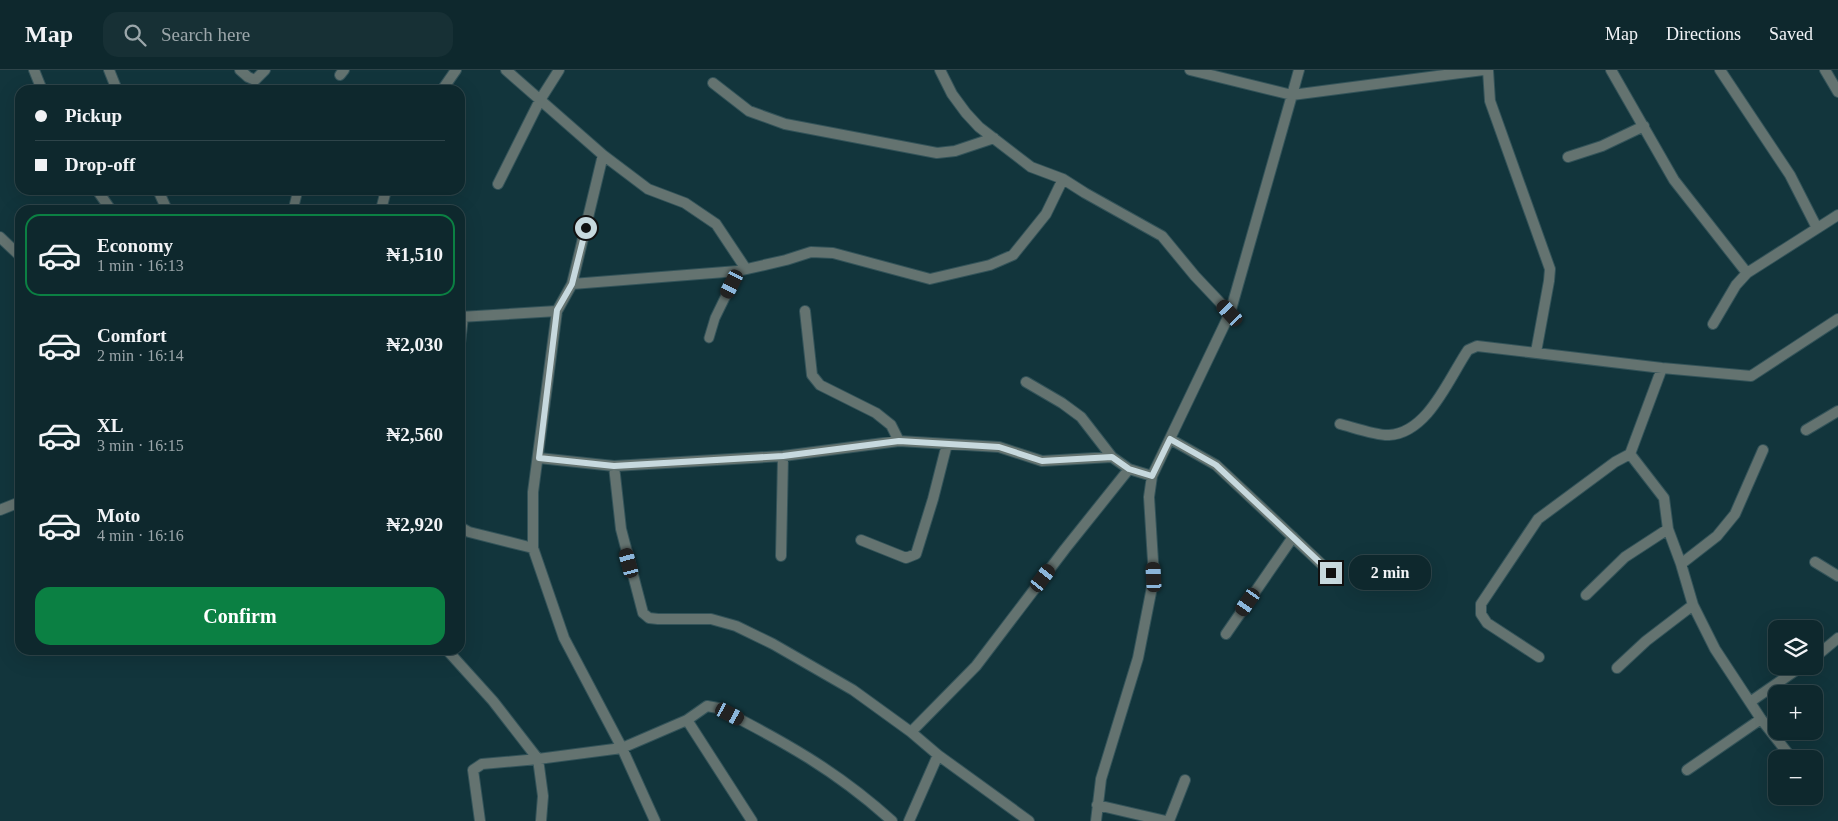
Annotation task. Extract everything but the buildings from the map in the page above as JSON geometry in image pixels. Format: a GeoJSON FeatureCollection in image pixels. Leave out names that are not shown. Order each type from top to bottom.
{"type":"FeatureCollection","features":[{"type":"Feature","properties":{"kind":"street"},"geometry":{"type":"LineString","coordinates":[[34,70],[40,85]]}},
{"type":"Feature","properties":{"kind":"street"},"geometry":{"type":"LineString","coordinates":[[109,70],[115,85]]}},
{"type":"Feature","properties":{"kind":"street"},"geometry":{"type":"LineString","coordinates":[[240,70],[248,78],[255,80],[266,70]]}},
{"type":"Feature","properties":{"kind":"street"},"geometry":{"type":"LineString","coordinates":[[446,85],[456,70]]}},
{"type":"Feature","properties":{"kind":"street"},"geometry":{"type":"LineString","coordinates":[[506,70],[604,155],[648,189],[685,203],[716,224],[742,270]]}},
{"type":"Feature","properties":{"kind":"street"},"geometry":{"type":"LineString","coordinates":[[498,184],[540,100],[559,70]]}},
{"type":"Feature","properties":{"kind":"street"},"geometry":{"type":"LineString","coordinates":[[940,70],[952,94],[979,127],[1031,167],[1063,179],[1084,193],[1162,236],[1195,276],[1230,313]]}},
{"type":"Feature","properties":{"kind":"street"},"geometry":{"type":"LineString","coordinates":[[1190,70],[1292,95],[1483,70]]}},
{"type":"Feature","properties":{"kind":"street"},"geometry":{"type":"LineString","coordinates":[[1096,821],[1101,779],[1138,658],[1154,577],[1149,496],[1152,476],[1230,313],[1299,70]]}},
{"type":"Feature","properties":{"kind":"street"},"geometry":{"type":"LineString","coordinates":[[1488,70],[1490,101],[1550,269],[1536,352]]}},
{"type":"Feature","properties":{"kind":"street"},"geometry":{"type":"LineString","coordinates":[[1611,70],[1674,180],[1747,273]]}},
{"type":"Feature","properties":{"kind":"street"},"geometry":{"type":"LineString","coordinates":[[1720,70],[1790,175],[1817,228]]}},
{"type":"Feature","properties":{"kind":"street"},"geometry":{"type":"LineString","coordinates":[[1825,70],[1838,92]]}},
{"type":"Feature","properties":{"kind":"street"},"geometry":{"type":"LineString","coordinates":[[713,83],[750,111],[785,124],[937,153],[955,151],[994,138]]}},
{"type":"Feature","properties":{"kind":"street"},"geometry":{"type":"LineString","coordinates":[[1568,157],[1602,146],[1644,126]]}},
{"type":"Feature","properties":{"kind":"street"},"geometry":{"type":"LineString","coordinates":[[604,155],[572,284],[557,310],[539,458],[533,492],[532,548],[564,638],[622,748],[655,821]]}},
{"type":"Feature","properties":{"kind":"street"},"geometry":{"type":"LineString","coordinates":[[572,284],[742,270],[811,252],[833,253],[930,279],[990,265],[1013,255],[1046,214],[1063,179]]}},
{"type":"Feature","properties":{"kind":"street"},"geometry":{"type":"LineString","coordinates":[[1713,324],[1736,285],[1747,273],[1838,215]]}},
{"type":"Feature","properties":{"kind":"street"},"geometry":{"type":"LineString","coordinates":[[0,237],[15,251]]}},
{"type":"Feature","properties":{"kind":"street"},"geometry":{"type":"LineString","coordinates":[[465,317],[557,310]]}},
{"type":"Feature","properties":{"kind":"street"},"geometry":{"type":"LineString","coordinates":[[805,311],[812,375],[820,385],[876,413],[891,425],[899,441]]}},
{"type":"Feature","properties":{"kind":"street"},"geometry":{"type":"LineString","coordinates":[[1340,424],[1389,435],[1413,427],[1432,408],[1468,350],[1477,346],[1662,368],[1751,376],[1838,320]]}},
{"type":"Feature","properties":{"kind":"street"},"geometry":{"type":"LineString","coordinates":[[1540,657],[1487,623],[1481,614],[1481,604],[1538,519],[1615,462],[1630,454],[1662,368]]}},
{"type":"Feature","properties":{"kind":"street"},"geometry":{"type":"LineString","coordinates":[[1026,382],[1062,403],[1081,417],[1112,457],[1129,469],[1152,476]]}},
{"type":"Feature","properties":{"kind":"street"},"geometry":{"type":"LineString","coordinates":[[1806,430],[1838,411]]}},
{"type":"Feature","properties":{"kind":"street"},"geometry":{"type":"LineString","coordinates":[[1170,439],[1216,465],[1331,573]]}},
{"type":"Feature","properties":{"kind":"street"},"geometry":{"type":"LineString","coordinates":[[539,458],[614,466],[783,456],[899,441],[999,447],[1042,461],[1112,457]]}},
{"type":"Feature","properties":{"kind":"street"},"geometry":{"type":"LineString","coordinates":[[861,540],[906,558],[916,554],[947,444]]}},
{"type":"Feature","properties":{"kind":"street"},"geometry":{"type":"LineString","coordinates":[[1682,564],[1717,536],[1735,514],[1763,450]]}},
{"type":"Feature","properties":{"kind":"street"},"geometry":{"type":"LineString","coordinates":[[1630,454],[1664,498],[1668,529],[1682,564],[1693,605],[1715,649],[1761,719],[1785,750]]}},
{"type":"Feature","properties":{"kind":"street"},"geometry":{"type":"LineString","coordinates":[[781,556],[783,456]]}},
{"type":"Feature","properties":{"kind":"street"},"geometry":{"type":"LineString","coordinates":[[614,466],[621,529],[643,613],[648,618],[711,619],[736,626],[853,690],[910,732],[938,756],[1029,821]]}},
{"type":"Feature","properties":{"kind":"street"},"geometry":{"type":"LineString","coordinates":[[910,732],[976,666],[1129,469]]}},
{"type":"Feature","properties":{"kind":"street"},"geometry":{"type":"LineString","coordinates":[[0,510],[15,504]]}},
{"type":"Feature","properties":{"kind":"street"},"geometry":{"type":"LineString","coordinates":[[1586,595],[1625,557],[1668,529]]}},
{"type":"Feature","properties":{"kind":"street"},"geometry":{"type":"LineString","coordinates":[[465,530],[532,548]]}},
{"type":"Feature","properties":{"kind":"street"},"geometry":{"type":"LineString","coordinates":[[1226,634],[1293,537]]}},
{"type":"Feature","properties":{"kind":"street"},"geometry":{"type":"LineString","coordinates":[[1815,562],[1838,576]]}},
{"type":"Feature","properties":{"kind":"street"},"geometry":{"type":"LineString","coordinates":[[1617,668],[1646,640],[1693,605]]}},
{"type":"Feature","properties":{"kind":"street"},"geometry":{"type":"LineString","coordinates":[[1823,650],[1838,638]]}},
{"type":"Feature","properties":{"kind":"street"},"geometry":{"type":"LineString","coordinates":[[452,655],[493,700],[538,759],[543,796],[541,821]]}},
{"type":"Feature","properties":{"kind":"street"},"geometry":{"type":"LineString","coordinates":[[1750,702],[1789,675]]}},
{"type":"Feature","properties":{"kind":"street"},"geometry":{"type":"LineString","coordinates":[[480,821],[473,770],[482,764],[622,748],[687,720],[707,706],[718,708],[797,750],[841,779],[892,821]]}},
{"type":"Feature","properties":{"kind":"street"},"geometry":{"type":"LineString","coordinates":[[1687,770],[1761,719]]}},
{"type":"Feature","properties":{"kind":"street"},"geometry":{"type":"LineString","coordinates":[[687,720],[752,821]]}},
{"type":"Feature","properties":{"kind":"street"},"geometry":{"type":"LineString","coordinates":[[909,821],[938,756]]}},
{"type":"Feature","properties":{"kind":"street"},"geometry":{"type":"LineString","coordinates":[[1097,805],[1168,821],[1185,780]]}},
{"type":"Feature","properties":{"kind":"lane"},"geometry":{"type":"LineString","coordinates":[[709,338],[715,318],[742,270]]}},
{"type":"Feature","properties":{"kind":"route"},"geometry":{"type":"LineString","coordinates":[[586,228],[572,284],[557,310],[539,458],[614,466],[783,456],[899,441],[999,447],[1042,461],[1112,457],[1129,469],[1152,476],[1170,439],[1216,465],[1331,573]]}}]}
